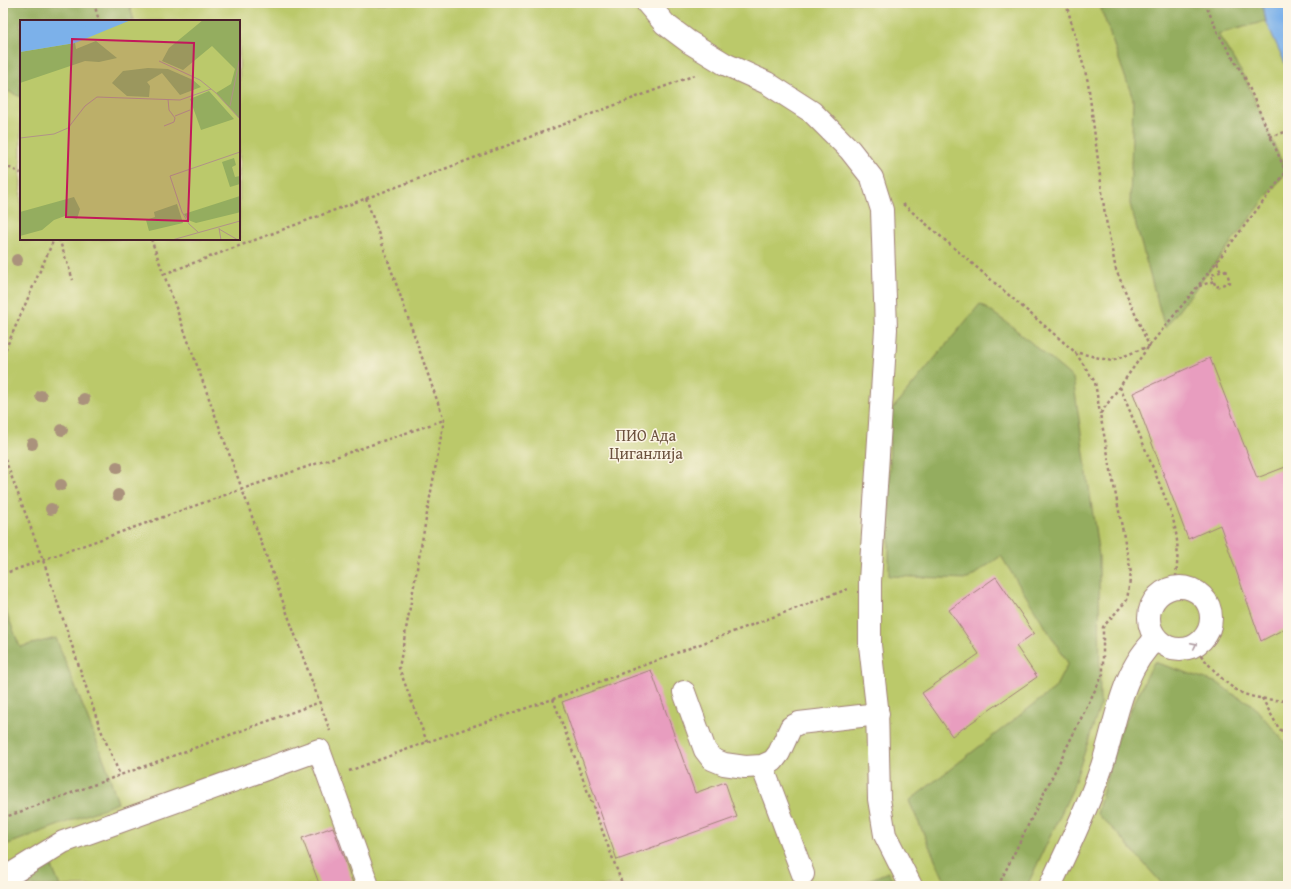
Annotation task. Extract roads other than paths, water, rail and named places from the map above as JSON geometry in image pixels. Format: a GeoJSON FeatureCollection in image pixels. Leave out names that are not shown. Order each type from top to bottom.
{"type":"FeatureCollection","features":[{"type":"Feature","properties":{"kind":"street"},"geometry":{"type":"LineString","coordinates":[[647,3],[665,24],[689,42],[725,64],[767,83],[812,112],[850,150],[872,178],[878,194],[882,210],[886,329],[870,581],[870,645],[878,714],[879,799],[885,835],[911,886]]}},
{"type":"Feature","properties":{"kind":"street"},"geometry":{"type":"LineString","coordinates":[[1175,586],[1194,590],[1202,596],[1208,604],[1211,613],[1211,623],[1202,641],[1184,649],[1174,649],[1164,646],[1156,639],[1148,622],[1152,603],[1158,595],[1175,586]]}},
{"type":"Feature","properties":{"kind":"street"},"geometry":{"type":"LineString","coordinates":[[1050,886],[1072,841],[1101,766],[1125,687],[1139,658],[1156,639]]}},
{"type":"Feature","properties":{"kind":"street"},"geometry":{"type":"LineString","coordinates":[[684,692],[705,750],[712,760],[745,768],[762,766],[773,761],[779,753],[791,727],[799,723],[878,714]]}},
{"type":"Feature","properties":{"kind":"street"},"geometry":{"type":"LineString","coordinates":[[3,879],[63,842],[319,750],[368,886]]}},
{"type":"Feature","properties":{"kind":"street"},"geometry":{"type":"LineString","coordinates":[[762,766],[803,874]]}},
{"type":"Feature","properties":{"kind":"water"},"geometry":{"type":"Polygon","coordinates":[[[1262,3],[1288,3],[1288,70],[1266,21],[1262,3]]]}},
{"type":"Feature","properties":{"kind":"park label","name":"ПИО Ада Циганлија"},"geometry":{"type":"Point","coordinates":[646,444]}}]}
